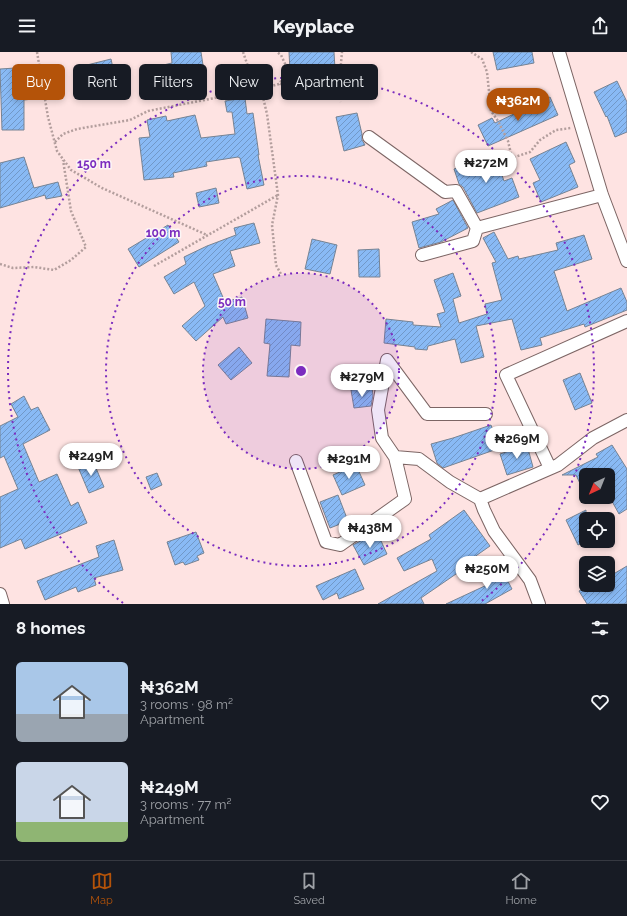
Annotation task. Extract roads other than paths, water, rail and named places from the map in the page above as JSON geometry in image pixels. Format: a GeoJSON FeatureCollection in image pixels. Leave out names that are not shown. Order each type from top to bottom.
{"type":"FeatureCollection","features":[{"type":"Feature","properties":{"kind":"street"},"geometry":{"type":"LineString","coordinates":[[559,52],[602,195],[627,261]]}},
{"type":"Feature","properties":{"kind":"street"},"geometry":{"type":"LineString","coordinates":[[369,137],[446,192],[456,191],[476,228],[472,241],[422,256]]}},
{"type":"Feature","properties":{"kind":"street"},"geometry":{"type":"LineString","coordinates":[[476,228],[602,195]]}},
{"type":"Feature","properties":{"kind":"street"},"geometry":{"type":"LineString","coordinates":[[550,468],[506,375],[627,321]]}},
{"type":"Feature","properties":{"kind":"street"},"geometry":{"type":"LineString","coordinates":[[296,460],[326,542],[340,545],[406,499],[395,457],[382,438],[378,410],[387,360],[427,414],[486,414]]}},
{"type":"Feature","properties":{"kind":"street"},"geometry":{"type":"LineString","coordinates":[[480,499],[558,465],[593,438],[627,420]]}},
{"type":"Feature","properties":{"kind":"street"},"geometry":{"type":"LineString","coordinates":[[395,457],[419,459],[450,482],[480,499],[494,531],[530,580],[539,604]]}},
{"type":"Feature","properties":{"kind":"street"},"geometry":{"type":"LineString","coordinates":[[0,594],[3,604]]}}]}
